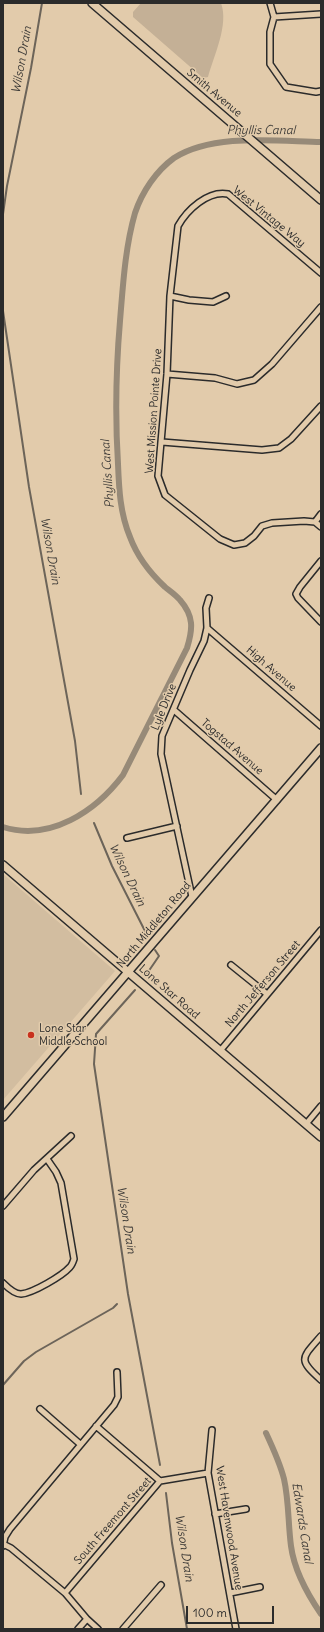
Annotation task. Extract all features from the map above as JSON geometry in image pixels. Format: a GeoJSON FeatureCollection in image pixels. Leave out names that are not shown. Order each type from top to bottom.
{"type":"FeatureCollection","features":[{"type":"Feature","properties":{"kind":"main road","name":"Smith Avenue"},"geometry":{"type":"LineString","coordinates":[[92,3],[321,200]]}},
{"type":"Feature","properties":{"kind":"main road","name":"North Middleton Road"},"geometry":{"type":"LineString","coordinates":[[3,1116],[321,748]]}},
{"type":"Feature","properties":{"kind":"main road","name":"Lone Star Road"},"geometry":{"type":"LineString","coordinates":[[3,864],[321,1137]]}},
{"type":"Feature","properties":{"kind":"street"},"geometry":{"type":"LineString","coordinates":[[270,3],[274,17],[270,32],[270,64],[286,87],[316,92],[321,91]]}},
{"type":"Feature","properties":{"kind":"street"},"geometry":{"type":"LineString","coordinates":[[274,17],[321,14]]}},
{"type":"Feature","properties":{"kind":"street","name":"West Vintage Way"},"geometry":{"type":"LineString","coordinates":[[222,193],[233,198],[321,273]]}},
{"type":"Feature","properties":{"kind":"street","name":"West Mission Pointe Drive"},"geometry":{"type":"LineString","coordinates":[[222,193],[214,195],[191,209],[183,217],[178,226],[170,296],[167,374],[158,476],[165,495],[220,539],[234,545],[245,543],[254,536],[262,526],[289,522],[315,522]]}},
{"type":"Feature","properties":{"kind":"street"},"geometry":{"type":"LineString","coordinates":[[170,296],[189,300],[213,302],[226,296]]}},
{"type":"Feature","properties":{"kind":"street"},"geometry":{"type":"LineString","coordinates":[[167,374],[215,378],[238,384],[254,380],[272,364],[321,307]]}},
{"type":"Feature","properties":{"kind":"street"},"geometry":{"type":"LineString","coordinates":[[162,442],[262,450],[279,448],[291,439],[321,406]]}},
{"type":"Feature","properties":{"kind":"street"},"geometry":{"type":"LineString","coordinates":[[321,514],[315,522],[321,528]]}},
{"type":"Feature","properties":{"kind":"street"},"geometry":{"type":"LineString","coordinates":[[321,562],[296,594],[321,622]]}},
{"type":"Feature","properties":{"kind":"street","name":"Lyle Drive"},"geometry":{"type":"LineString","coordinates":[[192,898],[161,754],[162,736],[204,641],[207,628],[206,608],[209,598]]}},
{"type":"Feature","properties":{"kind":"street","name":"High Avenue"},"geometry":{"type":"LineString","coordinates":[[207,628],[321,726]]}},
{"type":"Feature","properties":{"kind":"street","name":"Togstad Avenue"},"geometry":{"type":"LineString","coordinates":[[174,710],[277,800]]}},
{"type":"Feature","properties":{"kind":"street"},"geometry":{"type":"LineString","coordinates":[[127,838],[177,826]]}},
{"type":"Feature","properties":{"kind":"street","name":"North Jefferson Street"},"geometry":{"type":"LineString","coordinates":[[220,1051],[321,930]]}},
{"type":"Feature","properties":{"kind":"street"},"geometry":{"type":"LineString","coordinates":[[232,965],[267,994]]}},
{"type":"Feature","properties":{"kind":"street"},"geometry":{"type":"LineString","coordinates":[[306,1124],[321,1106]]}},
{"type":"Feature","properties":{"kind":"street"},"geometry":{"type":"LineString","coordinates":[[3,1206],[5,1199],[70,1136]]}},
{"type":"Feature","properties":{"kind":"street"},"geometry":{"type":"LineString","coordinates":[[3,1283],[11,1290],[20,1294],[31,1291],[64,1273],[72,1266],[74,1259],[61,1183],[56,1172],[47,1159]]}},
{"type":"Feature","properties":{"kind":"street"},"geometry":{"type":"LineString","coordinates":[[321,1336],[306,1354],[304,1360],[306,1366],[321,1380]]}},
{"type":"Feature","properties":{"kind":"street"},"geometry":{"type":"LineString","coordinates":[[98,1629],[64,1593],[11,1548],[3,1545],[10,1529],[96,1426],[118,1397],[116,1372]]}},
{"type":"Feature","properties":{"kind":"street"},"geometry":{"type":"LineString","coordinates":[[40,1409],[80,1444]]}},
{"type":"Feature","properties":{"kind":"street"},"geometry":{"type":"LineString","coordinates":[[96,1426],[160,1482]]}},
{"type":"Feature","properties":{"kind":"street","name":"West Havenwood Avenue"},"geometry":{"type":"LineString","coordinates":[[212,1430],[208,1473],[236,1629]]}},
{"type":"Feature","properties":{"kind":"street","name":"South Freemont Street"},"geometry":{"type":"LineString","coordinates":[[64,1593],[160,1482],[208,1473]]}},
{"type":"Feature","properties":{"kind":"street"},"geometry":{"type":"LineString","coordinates":[[215,1514],[246,1508]]}},
{"type":"Feature","properties":{"kind":"street"},"geometry":{"type":"LineString","coordinates":[[123,1629],[161,1585]]}},
{"type":"Feature","properties":{"kind":"street"},"geometry":{"type":"LineString","coordinates":[[230,1593],[260,1587]]}},
{"type":"Feature","properties":{"kind":"street"},"geometry":{"type":"LineString","coordinates":[[78,1629],[87,1619]]}},
{"type":"Feature","properties":{"kind":"shaded area"},"geometry":{"type":"Polygon","coordinates":[[[141,3],[221,3],[223,12],[222,30],[208,77],[203,78],[133,17],[133,12],[141,3]]]}},
{"type":"Feature","properties":{"kind":"shaded area","name":"Lone Star Middle School"},"geometry":{"type":"Polygon","coordinates":[[[3,874],[115,971],[3,1100],[3,874]]]}},
{"type":"Feature","properties":{"kind":"waterway","name":"Wilson Drain"},"geometry":{"type":"LineString","coordinates":[[3,214],[42,3]]}},
{"type":"Feature","properties":{"kind":"waterway","name":"Phyllis Canal"},"geometry":{"type":"LineString","coordinates":[[3,827],[21,831],[55,827],[86,811],[112,788],[123,775],[187,648],[190,635],[190,617],[185,606],[154,576],[140,557],[133,544],[122,510],[117,446],[117,374],[123,280],[132,226],[138,205],[150,182],[161,169],[174,158],[190,150],[207,145],[245,140],[321,142]]}},
{"type":"Feature","properties":{"kind":"waterway","name":"Wilson Drain"},"geometry":{"type":"LineString","coordinates":[[3,311],[29,487],[75,741],[81,794]]}},
{"type":"Feature","properties":{"kind":"waterway","name":"Wilson Drain"},"geometry":{"type":"LineString","coordinates":[[94,823],[112,866],[146,933]]}},
{"type":"Feature","properties":{"kind":"waterway","name":"Wilson Drain"},"geometry":{"type":"LineString","coordinates":[[146,975],[159,956],[155,950]]}},
{"type":"Feature","properties":{"kind":"waterway","name":"Wilson Drain"},"geometry":{"type":"LineString","coordinates":[[135,990],[96,1034],[94,1064],[128,1294],[160,1465]]}},
{"type":"Feature","properties":{"kind":"waterway"},"geometry":{"type":"LineString","coordinates":[[3,1385],[24,1361],[36,1352],[113,1308],[117,1304]]}},
{"type":"Feature","properties":{"kind":"waterway","name":"Edwards Canal"},"geometry":{"type":"LineString","coordinates":[[266,1433],[284,1479],[287,1496],[291,1546],[295,1564],[311,1599],[321,1614]]}},
{"type":"Feature","properties":{"kind":"waterway","name":"Wilson Drain"},"geometry":{"type":"LineString","coordinates":[[166,1493],[172,1543],[187,1629]]}},
{"type":"Feature","properties":{"kind":"place","name":"Lone Star Middle School"},"geometry":{"type":"Point","coordinates":[31,1035]}}]}
